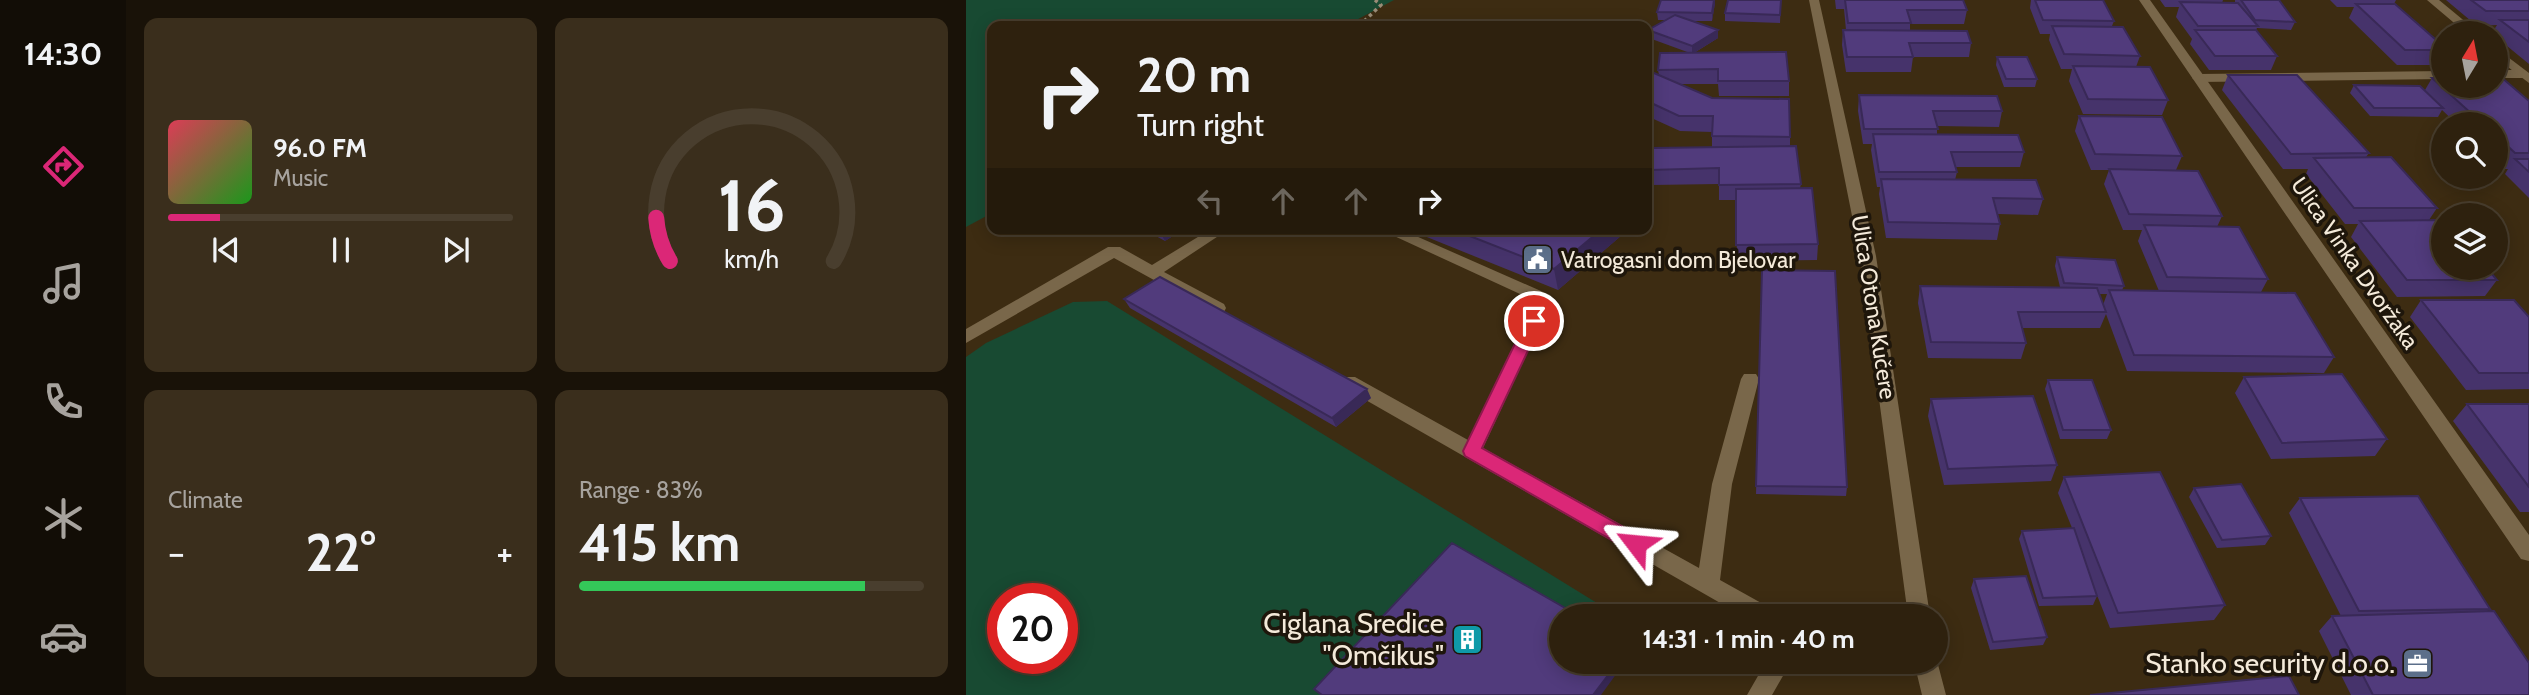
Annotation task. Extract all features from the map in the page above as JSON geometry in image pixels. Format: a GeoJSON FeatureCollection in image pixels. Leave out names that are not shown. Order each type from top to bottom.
{"type":"FeatureCollection","features":[{"type":"Feature","properties":{"kind":"street","name":"Ulica Otona Kučere"},"geometry":{"type":"LineString","coordinates":[[1814,0],[1868,256],[1917,604]]}},
{"type":"Feature","properties":{"kind":"street","name":"Ulica Vinka Dvoržaka"},"geometry":{"type":"LineString","coordinates":[[2144,0],[2529,552]]}},
{"type":"Feature","properties":{"kind":"street"},"geometry":{"type":"LineString","coordinates":[[2432,0],[2458,21]]}},
{"type":"Feature","properties":{"kind":"street"},"geometry":{"type":"LineString","coordinates":[[2508,62],[2526,76]]}},
{"type":"Feature","properties":{"kind":"street"},"geometry":{"type":"LineString","coordinates":[[2198,78],[2431,75]]}},
{"type":"Feature","properties":{"kind":"street"},"geometry":{"type":"LineString","coordinates":[[2508,75],[2526,76]]}},
{"type":"Feature","properties":{"kind":"street"},"geometry":{"type":"LineString","coordinates":[[1153,272],[1212,235]]}},
{"type":"Feature","properties":{"kind":"street"},"geometry":{"type":"LineString","coordinates":[[1400,235],[1545,299],[1472,451]]}},
{"type":"Feature","properties":{"kind":"street"},"geometry":{"type":"LineString","coordinates":[[966,337],[1114,251],[1234,317]]}},
{"type":"Feature","properties":{"kind":"street"},"geometry":{"type":"LineString","coordinates":[[1329,371],[1743,604]]}},
{"type":"Feature","properties":{"kind":"street"},"geometry":{"type":"LineString","coordinates":[[1707,584],[1722,484],[1750,379]]}},
{"type":"Feature","properties":{"kind":"street"},"geometry":{"type":"LineString","coordinates":[[1759,695],[1772,674]]}},
{"type":"Feature","properties":{"kind":"street"},"geometry":{"type":"LineString","coordinates":[[1929,674],[1934,695]]}},
{"type":"Feature","properties":{"kind":"path"},"geometry":{"type":"LineString","coordinates":[[1364,21],[1381,5],[1374,0]]}},
{"type":"Feature","properties":{"kind":"green space"},"geometry":{"type":"Polygon","coordinates":[[[966,0],[1394,0],[1354,21],[987,21],[987,216],[966,227],[966,0]]]}},
{"type":"Feature","properties":{"kind":"green space"},"geometry":{"type":"Polygon","coordinates":[[[1107,301],[1599,604],[1549,604],[1549,674],[1576,674],[1601,695],[966,695],[966,357],[986,343],[1073,302],[1107,301]]]}},
{"type":"Feature","properties":{"kind":"building"},"geometry":{"type":"Polygon","coordinates":[[[1661,0],[1714,0],[1712,13],[1657,12],[1661,0]]]}},
{"type":"Feature","properties":{"kind":"building"},"geometry":{"type":"Polygon","coordinates":[[[1728,0],[1781,0],[1780,15],[1725,13],[1728,0]]]}},
{"type":"Feature","properties":{"kind":"building"},"geometry":{"type":"Polygon","coordinates":[[[1845,0],[1963,0],[1967,10],[1907,10],[1911,23],[1848,23],[1845,0]]]}},
{"type":"Feature","properties":{"kind":"building"},"geometry":{"type":"Polygon","coordinates":[[[2035,0],[2103,0],[2114,21],[2043,20],[2035,0]]]}},
{"type":"Feature","properties":{"kind":"building"},"geometry":{"type":"Polygon","coordinates":[[[2241,0],[2279,0],[2295,22],[2255,20],[2241,0]]]}},
{"type":"Feature","properties":{"kind":"building"},"geometry":{"type":"Polygon","coordinates":[[[2471,0],[2529,0],[2529,11],[2486,11],[2471,0]]]}},
{"type":"Feature","properties":{"kind":"building"},"geometry":{"type":"Polygon","coordinates":[[[2180,2],[2238,3],[2258,26],[2198,26],[2180,2]]]}},
{"type":"Feature","properties":{"kind":"building"},"geometry":{"type":"Polygon","coordinates":[[[2356,4],[2395,4],[2431,36],[2431,50],[2405,50],[2356,4]]]}},
{"type":"Feature","properties":{"kind":"building"},"geometry":{"type":"Polygon","coordinates":[[[1675,15],[1718,30],[1692,46],[1652,31],[1652,28],[1675,15]]]}},
{"type":"Feature","properties":{"kind":"building"},"geometry":{"type":"Polygon","coordinates":[[[2529,20],[2529,42],[2508,26],[2508,21],[2501,21],[2529,20]]]}},
{"type":"Feature","properties":{"kind":"building"},"geometry":{"type":"Polygon","coordinates":[[[2052,26],[2123,27],[2140,56],[2064,54],[2052,26]]]}},
{"type":"Feature","properties":{"kind":"building"},"geometry":{"type":"Polygon","coordinates":[[[1843,30],[1967,31],[1971,43],[1909,43],[1913,57],[1847,57],[1843,30]]]}},
{"type":"Feature","properties":{"kind":"building"},"geometry":{"type":"Polygon","coordinates":[[[2195,30],[2256,30],[2277,56],[2215,56],[2195,30]]]}},
{"type":"Feature","properties":{"kind":"building"},"geometry":{"type":"Polygon","coordinates":[[[1786,52],[1789,81],[1718,81],[1718,69],[1658,70],[1660,53],[1786,52]]]}},
{"type":"Feature","properties":{"kind":"building"},"geometry":{"type":"Polygon","coordinates":[[[1997,57],[2027,57],[2037,79],[2006,79],[1997,57]]]}},
{"type":"Feature","properties":{"kind":"building"},"geometry":{"type":"Polygon","coordinates":[[[2073,66],[2150,67],[2168,100],[2088,99],[2073,66]]]}},
{"type":"Feature","properties":{"kind":"building"},"geometry":{"type":"Polygon","coordinates":[[[1652,72],[1712,98],[1789,99],[1790,137],[1712,136],[1713,116],[1679,116],[1652,103],[1652,72]]]}},
{"type":"Feature","properties":{"kind":"building"},"geometry":{"type":"Polygon","coordinates":[[[2228,75],[2297,75],[2369,153],[2291,154],[2228,75]]]}},
{"type":"Feature","properties":{"kind":"building"},"geometry":{"type":"Polygon","coordinates":[[[2508,83],[2529,101],[2529,153],[2515,153],[2508,146],[2508,112],[2470,112],[2454,98],[2508,98],[2508,83]]]}},
{"type":"Feature","properties":{"kind":"building"},"geometry":{"type":"Polygon","coordinates":[[[2354,85],[2420,86],[2443,108],[2374,108],[2354,85]]]}},
{"type":"Feature","properties":{"kind":"building"},"geometry":{"type":"Polygon","coordinates":[[[1859,95],[1997,96],[2002,111],[1933,111],[1938,129],[1864,129],[1859,95]]]}},
{"type":"Feature","properties":{"kind":"building"},"geometry":{"type":"Polygon","coordinates":[[[2079,116],[2162,117],[2182,156],[2095,154],[2079,116]]]}},
{"type":"Feature","properties":{"kind":"building"},"geometry":{"type":"Polygon","coordinates":[[[1873,134],[2018,135],[2024,152],[1951,152],[1957,172],[1879,172],[1873,134]]]}},
{"type":"Feature","properties":{"kind":"building"},"geometry":{"type":"Polygon","coordinates":[[[1796,146],[1801,184],[1719,185],[1719,168],[1652,170],[1652,148],[1796,146]]]}},
{"type":"Feature","properties":{"kind":"building"},"geometry":{"type":"Polygon","coordinates":[[[2391,157],[2432,203],[2431,208],[2354,208],[2314,158],[2391,157]]]}},
{"type":"Feature","properties":{"kind":"building"},"geometry":{"type":"Polygon","coordinates":[[[2515,159],[2529,159],[2529,172],[2515,159]]]}},
{"type":"Feature","properties":{"kind":"building"},"geometry":{"type":"Polygon","coordinates":[[[2109,169],[2198,171],[2222,216],[2129,214],[2109,169]]]}},
{"type":"Feature","properties":{"kind":"building"},"geometry":{"type":"Polygon","coordinates":[[[1881,179],[2036,180],[2043,199],[1993,198],[2000,224],[1888,222],[1881,179]]]}},
{"type":"Feature","properties":{"kind":"building"},"geometry":{"type":"Polygon","coordinates":[[[1812,188],[1818,244],[1736,245],[1736,189],[1812,188]]]}},
{"type":"Feature","properties":{"kind":"building"},"geometry":{"type":"Polygon","coordinates":[[[2431,220],[2431,280],[2407,280],[2360,221],[2431,220]]]}},
{"type":"Feature","properties":{"kind":"building"},"geometry":{"type":"Polygon","coordinates":[[[2144,225],[2239,227],[2268,279],[2167,277],[2144,225]]]}},
{"type":"Feature","properties":{"kind":"building"},"geometry":{"type":"Polygon","coordinates":[[[1467,235],[1595,235],[1554,269],[1467,235]]]}},
{"type":"Feature","properties":{"kind":"building"},"geometry":{"type":"Polygon","coordinates":[[[2057,257],[2115,260],[2124,286],[2064,283],[2057,257]]]}},
{"type":"Feature","properties":{"kind":"building"},"geometry":{"type":"Polygon","coordinates":[[[1762,270],[1835,271],[1847,487],[1756,486],[1762,270]]]}},
{"type":"Feature","properties":{"kind":"building"},"geometry":{"type":"Polygon","coordinates":[[[1160,277],[1367,389],[1332,418],[1124,299],[1160,277]]]}},
{"type":"Feature","properties":{"kind":"building"},"geometry":{"type":"Polygon","coordinates":[[[1920,286],[2097,288],[2106,312],[2018,312],[2026,343],[1931,342],[1920,286]]]}},
{"type":"Feature","properties":{"kind":"building"},"geometry":{"type":"Polygon","coordinates":[[[2109,290],[2295,293],[2334,357],[2134,355],[2109,290]]]}},
{"type":"Feature","properties":{"kind":"building"},"geometry":{"type":"Polygon","coordinates":[[[2421,300],[2514,300],[2529,317],[2529,373],[2479,373],[2421,300]]]}},
{"type":"Feature","properties":{"kind":"building"},"geometry":{"type":"Polygon","coordinates":[[[2342,374],[2387,439],[2282,443],[2244,377],[2342,374]]]}},
{"type":"Feature","properties":{"kind":"building"},"geometry":{"type":"Polygon","coordinates":[[[2048,380],[2092,380],[2111,430],[2063,430],[2048,380]]]}},
{"type":"Feature","properties":{"kind":"building"},"geometry":{"type":"Polygon","coordinates":[[[2033,396],[2057,465],[1948,469],[1931,399],[2033,396]]]}},
{"type":"Feature","properties":{"kind":"building"},"geometry":{"type":"Polygon","coordinates":[[[2467,404],[2529,404],[2529,487],[2467,404]]]}},
{"type":"Feature","properties":{"kind":"building"},"geometry":{"type":"Polygon","coordinates":[[[2160,472],[2225,605],[2118,613],[2064,477],[2160,472]]]}},
{"type":"Feature","properties":{"kind":"building"},"geometry":{"type":"Polygon","coordinates":[[[2241,484],[2271,536],[2222,540],[2194,488],[2241,484]]]}},
{"type":"Feature","properties":{"kind":"building"},"geometry":{"type":"Polygon","coordinates":[[[2418,496],[2490,609],[2359,611],[2300,498],[2418,496]]]}},
{"type":"Feature","properties":{"kind":"building"},"geometry":{"type":"Polygon","coordinates":[[[2074,528],[2097,596],[2043,598],[2022,531],[2074,528]]]}},
{"type":"Feature","properties":{"kind":"building","name":"Ciglana Sredice \"Omčikus\""},"geometry":{"type":"Polygon","coordinates":[[[1452,543],[1558,604],[1549,604],[1549,674],[1609,674],[1593,695],[1322,695],[1314,689],[1452,543]]]}},
{"type":"Feature","properties":{"kind":"building"},"geometry":{"type":"Polygon","coordinates":[[[2026,576],[2047,637],[1993,642],[1974,579],[2026,576]]]}},
{"type":"Feature","properties":{"kind":"building","name":"Stanko security d.o.o."},"geometry":{"type":"Polygon","coordinates":[[[2494,611],[2529,663],[2529,695],[2373,695],[2332,616],[2494,611]]]}},
{"type":"Feature","properties":{"kind":"building"},"geometry":{"type":"Polygon","coordinates":[[[2289,676],[2299,695],[2090,695],[2289,676]]]}},
{"type":"Feature","properties":{"kind":"place","name":"Vatrogasni dom Bjelovar"},"geometry":{"type":"Point","coordinates":[1538,260]}},
{"type":"Feature","properties":{"kind":"place","name":"Ciglana Sredice \"Omčikus\""},"geometry":{"type":"Point","coordinates":[1467,639]}},
{"type":"Feature","properties":{"kind":"place","name":"Stanko security d.o.o."},"geometry":{"type":"Point","coordinates":[2418,663]}},
{"type":"Feature","properties":{"kind":"route"},"geometry":{"type":"LineString","coordinates":[[1534,321],[1472,451],[1636,544]]}}]}
